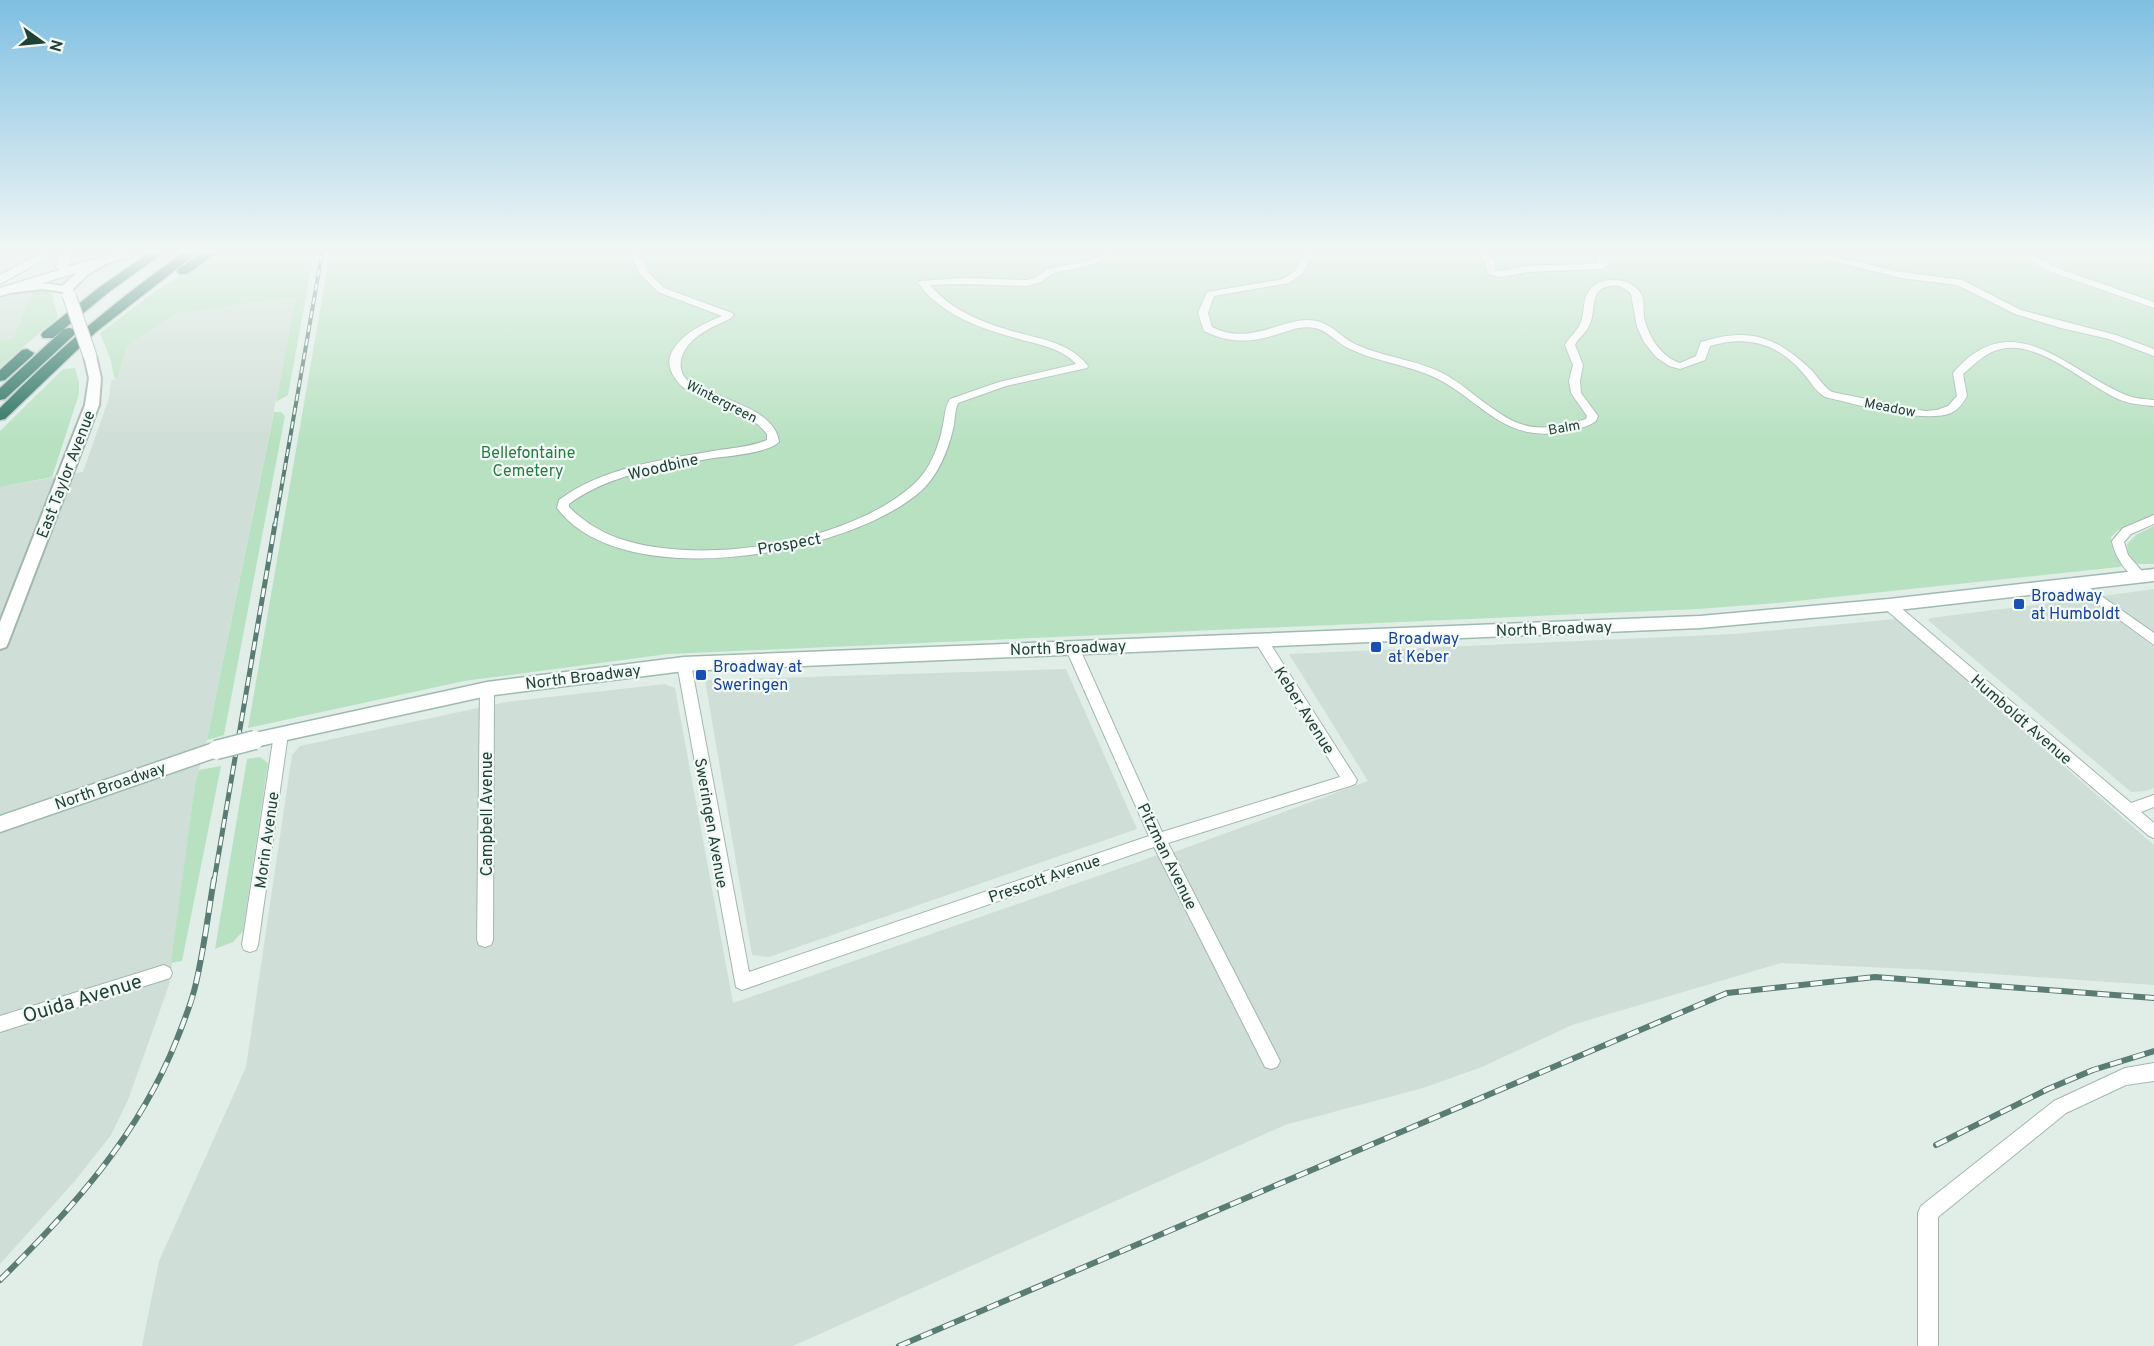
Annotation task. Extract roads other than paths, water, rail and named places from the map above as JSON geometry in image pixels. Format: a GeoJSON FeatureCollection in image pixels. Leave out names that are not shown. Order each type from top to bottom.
{"type":"FeatureCollection","features":[{"type":"Feature","properties":{"kind":"highway"},"geometry":{"type":"LineString","coordinates":[[0,377],[72,316]]}},
{"type":"Feature","properties":{"kind":"highway"},"geometry":{"type":"LineString","coordinates":[[0,396],[89,316]]}},
{"type":"Feature","properties":{"kind":"highway"},"geometry":{"type":"LineString","coordinates":[[0,416],[54,362],[108,316]]}},
{"type":"Feature","properties":{"kind":"highway"},"geometry":{"type":"LineString","coordinates":[[54,362],[118,316]]}},
{"type":"Feature","properties":{"kind":"main road","name":"North Broadway"},"geometry":{"type":"LineString","coordinates":[[0,824],[160,767],[255,740],[487,689],[684,664],[1700,622],[1889,605],[2148,576]]}},
{"type":"Feature","properties":{"kind":"street","name":"East Taylor Avenue"},"geometry":{"type":"LineString","coordinates":[[0,643],[92,405],[95,378],[76,316]]}},
{"type":"Feature","properties":{"kind":"street","name":"Wintergreen"},"geometry":{"type":"LineString","coordinates":[[728,316],[689,338],[674,359],[674,370],[688,386],[762,421],[772,430],[775,437],[773,442]]}},
{"type":"Feature","properties":{"kind":"street","name":"Prospect"},"geometry":{"type":"LineString","coordinates":[[563,508],[587,528],[629,546],[691,554],[801,543],[857,527],[883,514],[918,486],[933,468],[948,428],[950,407],[954,401],[1003,384],[1083,366],[1059,348],[999,330],[968,316]]}},
{"type":"Feature","properties":{"kind":"street","name":"Balm"},"geometry":{"type":"LineString","coordinates":[[1203,316],[1208,329],[1224,337],[1271,333],[1296,324],[1315,324],[1353,347],[1436,374],[1512,425],[1523,429],[1544,431],[1558,431],[1581,425],[1591,421],[1593,416],[1574,390],[1573,380],[1578,365],[1570,349],[1571,342],[1586,323],[1587,316]]}},
{"type":"Feature","properties":{"kind":"street","name":"Balm"},"geometry":{"type":"LineString","coordinates":[[1639,316],[1646,335],[1664,361],[1685,365],[1701,358],[1704,351]]}},
{"type":"Feature","properties":{"kind":"street"},"geometry":{"type":"LineString","coordinates":[[2031,316],[2112,337],[2154,353]]}},
{"type":"Feature","properties":{"kind":"street","name":"Meadow"},"geometry":{"type":"LineString","coordinates":[[1704,351],[1705,344],[1715,340],[1759,337],[1789,355],[1807,371],[1817,389],[1829,395],[1925,414],[1941,413],[1958,404],[1962,396],[1958,373],[1980,351],[2008,344],[2021,345],[2058,358],[2121,396],[2154,403]]}},
{"type":"Feature","properties":{"kind":"street","name":"Woodbine"},"geometry":{"type":"LineString","coordinates":[[563,508],[563,503],[571,495],[603,481],[663,464],[773,442]]}},
{"type":"Feature","properties":{"kind":"street"},"geometry":{"type":"LineString","coordinates":[[2148,576],[2124,557],[2119,549],[2118,541],[2127,531],[2154,519]]}},
{"type":"Feature","properties":{"kind":"street"},"geometry":{"type":"LineString","coordinates":[[2080,585],[2154,640]]}},
{"type":"Feature","properties":{"kind":"street","name":"Humboldt Avenue"},"geometry":{"type":"LineString","coordinates":[[1889,605],[2154,832]]}},
{"type":"Feature","properties":{"kind":"street","name":"Keber Avenue"},"geometry":{"type":"LineString","coordinates":[[1261,640],[1350,780]]}},
{"type":"Feature","properties":{"kind":"street","name":"Pitzman Avenue"},"geometry":{"type":"LineString","coordinates":[[1072,647],[1158,839],[1271,1061]]}},
{"type":"Feature","properties":{"kind":"street","name":"Sweringen Avenue"},"geometry":{"type":"LineString","coordinates":[[684,664],[742,982]]}},
{"type":"Feature","properties":{"kind":"street","name":"Campbell Avenue"},"geometry":{"type":"LineString","coordinates":[[485,939],[487,689]]}},
{"type":"Feature","properties":{"kind":"street","name":"Morin Avenue"},"geometry":{"type":"LineString","coordinates":[[250,945],[281,734]]}},
{"type":"Feature","properties":{"kind":"street","name":"Prescott Avenue"},"geometry":{"type":"LineString","coordinates":[[742,982],[1158,839],[1350,780]]}},
{"type":"Feature","properties":{"kind":"street"},"geometry":{"type":"LineString","coordinates":[[2128,810],[2154,801]]}},
{"type":"Feature","properties":{"kind":"street","name":"Ouida Avenue"},"geometry":{"type":"LineString","coordinates":[[0,1024],[164,973]]}},
{"type":"Feature","properties":{"kind":"street"},"geometry":{"type":"LineString","coordinates":[[1928,1346],[1928,1213],[2060,1107],[2125,1077],[2154,1072]]}},
{"type":"Feature","properties":{"kind":"railway"},"geometry":{"type":"LineString","coordinates":[[275,525],[311,316]]}},
{"type":"Feature","properties":{"kind":"railway"},"geometry":{"type":"LineString","coordinates":[[214,881],[275,524]]}},
{"type":"Feature","properties":{"kind":"railway"},"geometry":{"type":"LineString","coordinates":[[0,1280],[53,1225],[102,1169],[144,1107],[177,1039],[190,1004],[201,957],[214,879]]}},
{"type":"Feature","properties":{"kind":"railway"},"geometry":{"type":"LineString","coordinates":[[899,1346],[1727,993],[1875,977],[2154,998]]}},
{"type":"Feature","properties":{"kind":"railway"},"geometry":{"type":"LineString","coordinates":[[1936,1145],[2048,1089],[2093,1070],[2154,1051]]}},
{"type":"Feature","properties":{"kind":"place","name":"Broadway at Humboldt"},"geometry":{"type":"Point","coordinates":[2019,604]}},
{"type":"Feature","properties":{"kind":"place","name":"Broadway at Keber"},"geometry":{"type":"Point","coordinates":[1376,647]}},
{"type":"Feature","properties":{"kind":"place","name":"Broadway at Sweringen"},"geometry":{"type":"Point","coordinates":[701,675]}},
{"type":"Feature","properties":{"kind":"park label","name":"Bellefontaine Cemetery"},"geometry":{"type":"Point","coordinates":[528,461]}}]}
